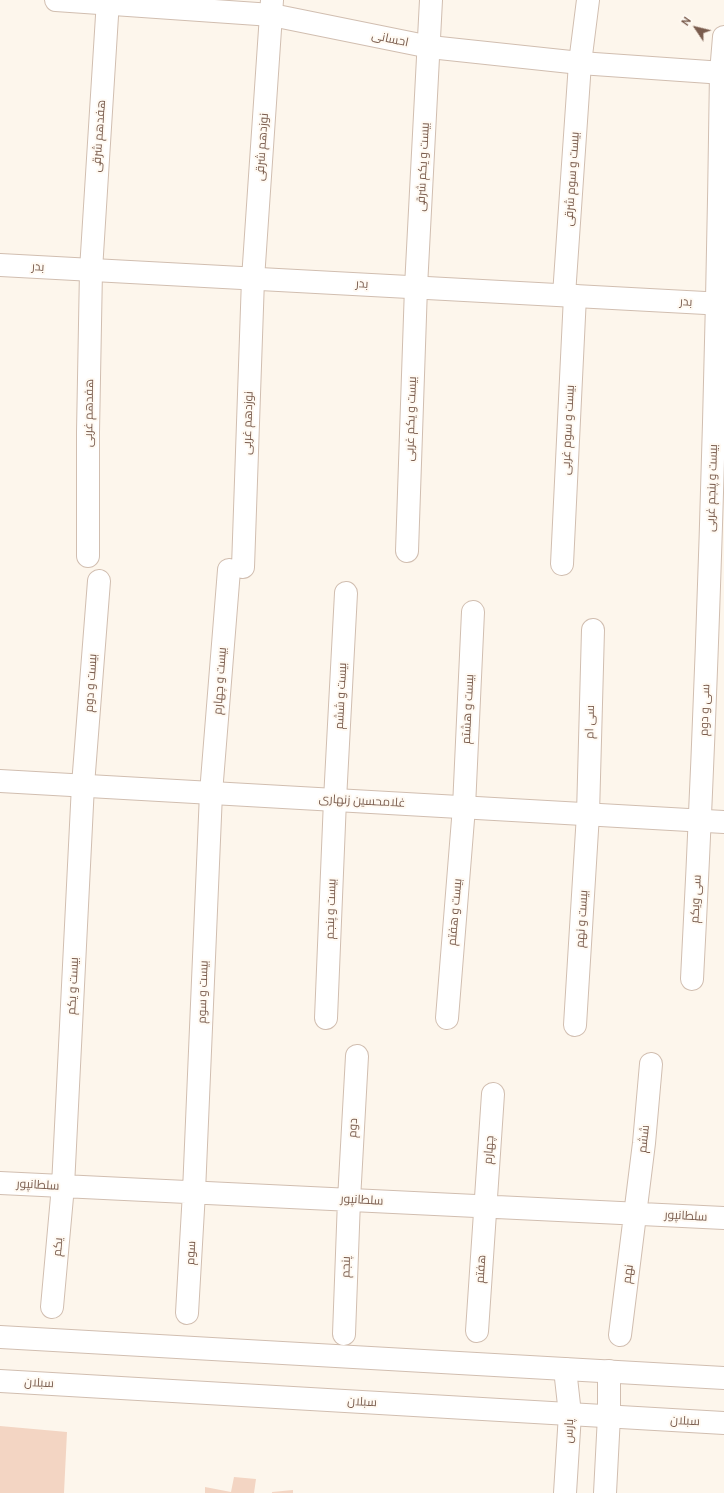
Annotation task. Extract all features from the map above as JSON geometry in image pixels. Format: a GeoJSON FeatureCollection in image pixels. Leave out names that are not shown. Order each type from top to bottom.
{"type":"FeatureCollection","features":[{"type":"Feature","properties":{"kind":"street","name":"احسانی"},"geometry":{"type":"LineString","coordinates":[[56,0],[272,7],[430,47],[580,63],[722,73]]}},
{"type":"Feature","properties":{"kind":"street"},"geometry":{"type":"LineString","coordinates":[[430,47],[432,0]]}},
{"type":"Feature","properties":{"kind":"street"},"geometry":{"type":"LineString","coordinates":[[580,63],[588,0]]}},
{"type":"Feature","properties":{"kind":"street","name":"هفدهم شرقی"},"geometry":{"type":"LineString","coordinates":[[91,270],[108,2]]}},
{"type":"Feature","properties":{"kind":"street","name":"نوزدهم شرقی"},"geometry":{"type":"LineString","coordinates":[[253,279],[272,7]]}},
{"type":"Feature","properties":{"kind":"street"},"geometry":{"type":"LineString","coordinates":[[722,73],[724,37]]}},
{"type":"Feature","properties":{"kind":"street","name":"بیست و یکم شرقی"},"geometry":{"type":"LineString","coordinates":[[416,287],[430,47]]}},
{"type":"Feature","properties":{"kind":"street","name":"بیست و سوم شرقی"},"geometry":{"type":"LineString","coordinates":[[569,296],[580,63]]}},
{"type":"Feature","properties":{"kind":"street","name":"بیست و پنجم غربی"},"geometry":{"type":"LineString","coordinates":[[708,600],[721,304],[722,73]]}},
{"type":"Feature","properties":{"kind":"street","name":"بدر"},"geometry":{"type":"LineString","coordinates":[[0,265],[721,304]]}},
{"type":"Feature","properties":{"kind":"street","name":"هفدهم غربی"},"geometry":{"type":"LineString","coordinates":[[88,556],[88,432],[91,270]]}},
{"type":"Feature","properties":{"kind":"street","name":"نوزدهم غربی"},"geometry":{"type":"LineString","coordinates":[[236,568],[253,279]]}},
{"type":"Feature","properties":{"kind":"street","name":"بیست و یکم غربی"},"geometry":{"type":"LineString","coordinates":[[407,551],[416,287]]}},
{"type":"Feature","properties":{"kind":"street","name":"بیست و سوم غربی"},"geometry":{"type":"LineString","coordinates":[[562,564],[569,296]]}},
{"type":"Feature","properties":{"kind":"street","name":"بیست و چهارم"},"geometry":{"type":"LineString","coordinates":[[211,792],[236,568]]}},
{"type":"Feature","properties":{"kind":"street","name":"بیست و دوم"},"geometry":{"type":"LineString","coordinates":[[83,785],[99,581]]}},
{"type":"Feature","properties":{"kind":"street","name":"بیست و ششم"},"geometry":{"type":"LineString","coordinates":[[335,800],[346,593]]}},
{"type":"Feature","properties":{"kind":"street","name":"سی و دوم"},"geometry":{"type":"LineString","coordinates":[[700,820],[708,600]]}},
{"type":"Feature","properties":{"kind":"street","name":"بیست و هشتم"},"geometry":{"type":"LineString","coordinates":[[464,807],[473,612]]}},
{"type":"Feature","properties":{"kind":"street","name":"سی ام"},"geometry":{"type":"LineString","coordinates":[[588,814],[593,630]]}},
{"type":"Feature","properties":{"kind":"street","name":"غلامحسین زنهاری"},"geometry":{"type":"LineString","coordinates":[[0,781],[724,822]]}},
{"type":"Feature","properties":{"kind":"street","name":"بیست و یکم"},"geometry":{"type":"LineString","coordinates":[[63,1186],[83,785]]}},
{"type":"Feature","properties":{"kind":"street","name":"بیست و سوم"},"geometry":{"type":"LineString","coordinates":[[194,1192],[211,792]]}},
{"type":"Feature","properties":{"kind":"street","name":"بیست و پنجم"},"geometry":{"type":"LineString","coordinates":[[326,1018],[335,800]]}},
{"type":"Feature","properties":{"kind":"street","name":"بیست و هفتم"},"geometry":{"type":"LineString","coordinates":[[447,1018],[464,807]]}},
{"type":"Feature","properties":{"kind":"street","name":"بیست و نهم"},"geometry":{"type":"LineString","coordinates":[[575,1025],[588,814]]}},
{"type":"Feature","properties":{"kind":"street","name":"سی ویکم"},"geometry":{"type":"LineString","coordinates":[[692,978],[700,820]]}},
{"type":"Feature","properties":{"kind":"street","name":"دوم"},"geometry":{"type":"LineString","coordinates":[[349,1200],[357,1056]]}},
{"type":"Feature","properties":{"kind":"street","name":"ششم"},"geometry":{"type":"LineString","coordinates":[[636,1214],[651,1064]]}},
{"type":"Feature","properties":{"kind":"street","name":"چهارم"},"geometry":{"type":"LineString","coordinates":[[486,1206],[493,1094]]}},
{"type":"Feature","properties":{"kind":"street","name":"سلطانپور"},"geometry":{"type":"LineString","coordinates":[[0,1183],[724,1218]]}},
{"type":"Feature","properties":{"kind":"street","name":"یکم"},"geometry":{"type":"LineString","coordinates":[[52,1307],[63,1186]]}},
{"type":"Feature","properties":{"kind":"street","name":"سوم"},"geometry":{"type":"LineString","coordinates":[[187,1313],[194,1192]]}},
{"type":"Feature","properties":{"kind":"street","name":"پنجم"},"geometry":{"type":"LineString","coordinates":[[344,1334],[349,1200]]}},
{"type":"Feature","properties":{"kind":"street","name":"هفتم"},"geometry":{"type":"LineString","coordinates":[[476,1331],[486,1206]]}},
{"type":"Feature","properties":{"kind":"street","name":"نهم"},"geometry":{"type":"LineString","coordinates":[[620,1335],[636,1214]]}},
{"type":"Feature","properties":{"kind":"street"},"geometry":{"type":"LineString","coordinates":[[0,1337],[724,1378]]}},
{"type":"Feature","properties":{"kind":"street","name":"پارس"},"geometry":{"type":"LineString","coordinates":[[565,1369],[570,1414],[566,1493]]}},
{"type":"Feature","properties":{"kind":"street"},"geometry":{"type":"LineString","coordinates":[[605,1493],[609,1416],[609,1371]]}},
{"type":"Feature","properties":{"kind":"street","name":"سبلان"},"geometry":{"type":"LineString","coordinates":[[0,1381],[724,1423]]}},
{"type":"Feature","properties":{"kind":"building"},"geometry":{"type":"Polygon","coordinates":[[[0,1426],[67,1432],[64,1493],[0,1493],[0,1426]]]}},
{"type":"Feature","properties":{"kind":"building"},"geometry":{"type":"Polygon","coordinates":[[[234,1477],[256,1479],[254,1493],[205,1493],[205,1487],[231,1492],[234,1477]]]}},
{"type":"Feature","properties":{"kind":"building"},"geometry":{"type":"Polygon","coordinates":[[[293,1490],[293,1493],[272,1493],[272,1492],[293,1490]]]}}]}
